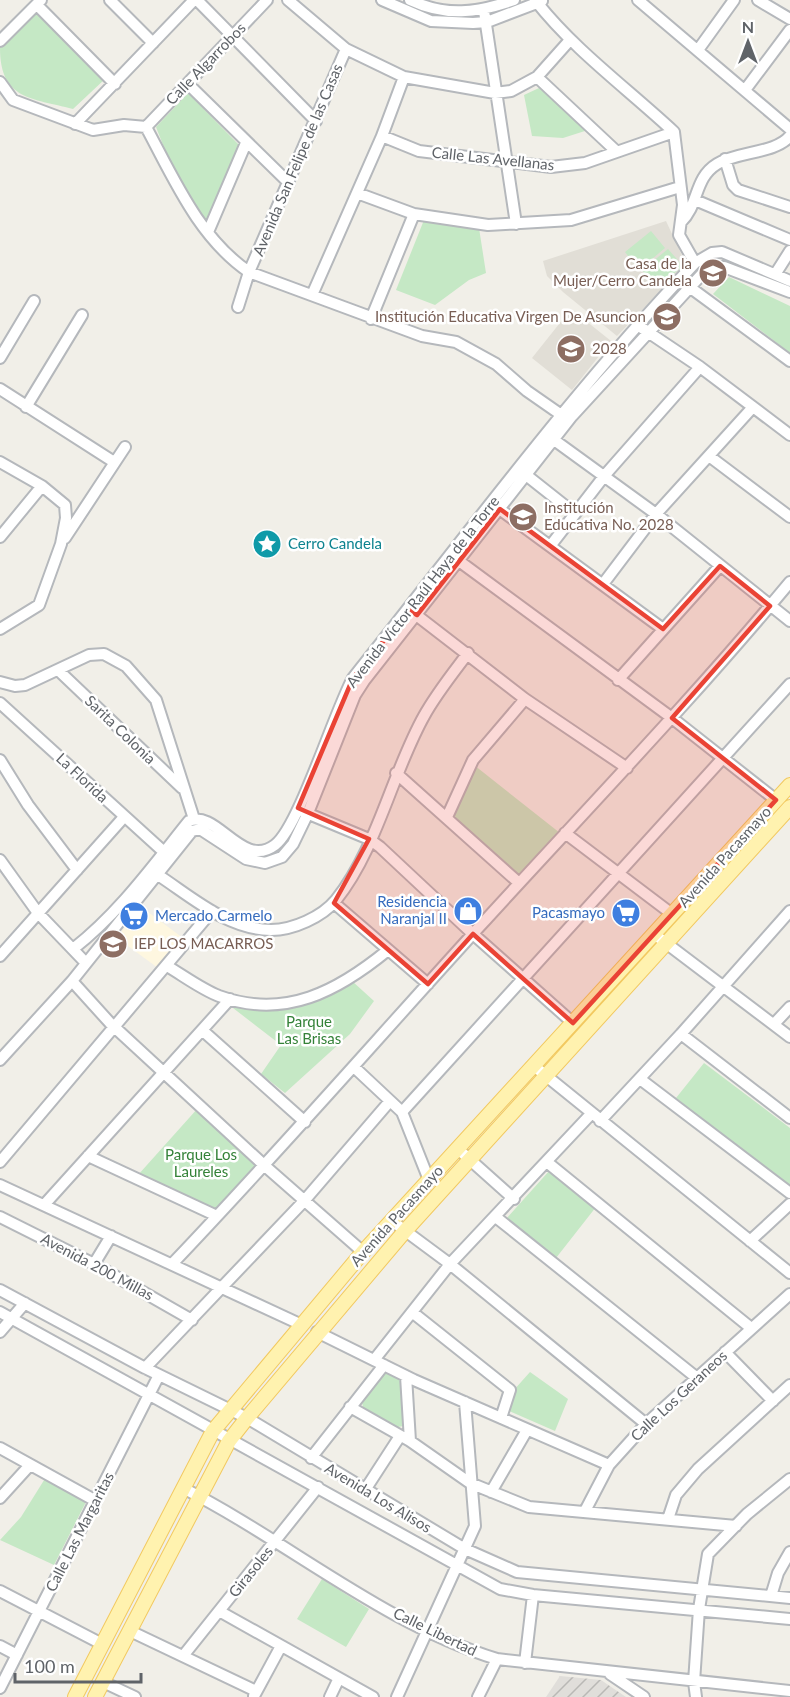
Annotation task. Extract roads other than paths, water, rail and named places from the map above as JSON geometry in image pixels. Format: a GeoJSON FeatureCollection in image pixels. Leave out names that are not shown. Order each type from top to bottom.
{"type":"FeatureCollection","features":[{"type":"Feature","properties":{"kind":"main road","name":"Avenida Pacasmayo"},"geometry":{"type":"LineString","coordinates":[[75,1697],[213,1431],[363,1252],[790,785]]}},
{"type":"Feature","properties":{"kind":"main road","name":"Avenida Pacasmayo"},"geometry":{"type":"LineString","coordinates":[[95,1697],[229,1441],[317,1332],[405,1231],[789,809]]}},
{"type":"Feature","properties":{"kind":"street"},"geometry":{"type":"LineString","coordinates":[[110,0],[153,43]]}},
{"type":"Feature","properties":{"kind":"street"},"geometry":{"type":"LineString","coordinates":[[75,124],[196,0],[316,121]]}},
{"type":"Feature","properties":{"kind":"street","name":"Calle Algarrobos"},"geometry":{"type":"LineString","coordinates":[[146,127],[267,0]]}},
{"type":"Feature","properties":{"kind":"street"},"geometry":{"type":"LineString","coordinates":[[288,0],[346,48],[404,77],[495,93],[511,91],[537,77],[570,40]]}},
{"type":"Feature","properties":{"kind":"street"},"geometry":{"type":"LineString","coordinates":[[382,0],[431,21],[487,22],[539,1],[543,13],[570,40],[674,132],[683,205],[678,235],[695,263]]}},
{"type":"Feature","properties":{"kind":"street"},"geometry":{"type":"LineString","coordinates":[[410,0],[438,10],[484,10],[514,0]]}},
{"type":"Feature","properties":{"kind":"street"},"geometry":{"type":"LineString","coordinates":[[638,0],[790,129]]}},
{"type":"Feature","properties":{"kind":"street"},"geometry":{"type":"LineString","coordinates":[[698,50],[734,0]]}},
{"type":"Feature","properties":{"kind":"street"},"geometry":{"type":"LineString","coordinates":[[758,0],[790,19]]}},
{"type":"Feature","properties":{"kind":"street"},"geometry":{"type":"LineString","coordinates":[[0,40],[39,2],[115,84]]}},
{"type":"Feature","properties":{"kind":"street"},"geometry":{"type":"LineString","coordinates":[[484,10],[495,93],[509,161],[516,224]]}},
{"type":"Feature","properties":{"kind":"street"},"geometry":{"type":"LineString","coordinates":[[745,90],[790,30]]}},
{"type":"Feature","properties":{"kind":"street","name":"Avenida San Felipe de las Casas"},"geometry":{"type":"LineString","coordinates":[[238,307],[249,272],[346,48]]}},
{"type":"Feature","properties":{"kind":"street"},"geometry":{"type":"LineString","coordinates":[[312,295],[382,136],[404,77]]}},
{"type":"Feature","properties":{"kind":"street"},"geometry":{"type":"LineString","coordinates":[[537,77],[616,151]]}},
{"type":"Feature","properties":{"kind":"street"},"geometry":{"type":"LineString","coordinates":[[0,82],[13,100],[93,130],[124,125],[146,127],[173,182],[208,232],[230,260],[249,272],[371,319],[422,336],[456,342],[496,364],[527,392],[560,414]]}},
{"type":"Feature","properties":{"kind":"street"},"geometry":{"type":"LineString","coordinates":[[188,84],[289,183]]}},
{"type":"Feature","properties":{"kind":"street","name":"Calle Las Avellanas"},"geometry":{"type":"LineString","coordinates":[[382,136],[419,151],[551,167],[585,163],[674,132]]}},
{"type":"Feature","properties":{"kind":"street"},"geometry":{"type":"LineString","coordinates":[[679,224],[695,200],[696,190],[711,167],[735,154],[776,147],[790,136]]}},
{"type":"Feature","properties":{"kind":"street"},"geometry":{"type":"LineString","coordinates":[[208,232],[246,143]]}},
{"type":"Feature","properties":{"kind":"street"},"geometry":{"type":"LineString","coordinates":[[725,159],[733,185],[738,190],[790,207]]}},
{"type":"Feature","properties":{"kind":"street"},"geometry":{"type":"LineString","coordinates":[[357,193],[414,214],[488,225],[571,220],[680,187]]}},
{"type":"Feature","properties":{"kind":"street"},"geometry":{"type":"LineString","coordinates":[[695,200],[790,240]]}},
{"type":"Feature","properties":{"kind":"street"},"geometry":{"type":"LineString","coordinates":[[371,319],[414,214]]}},
{"type":"Feature","properties":{"kind":"street"},"geometry":{"type":"LineString","coordinates":[[776,273],[790,251]]}},
{"type":"Feature","properties":{"kind":"street"},"geometry":{"type":"LineString","coordinates":[[0,1059],[72,981],[85,962],[195,829],[200,829],[246,859],[265,863],[277,859],[293,844],[308,813],[355,695],[413,612],[459,561],[496,506],[550,437],[572,416],[684,284],[695,263],[712,252],[722,252],[776,273],[790,281]]}},
{"type":"Feature","properties":{"kind":"street"},"geometry":{"type":"LineString","coordinates":[[684,284],[713,267],[724,267],[790,292]]}},
{"type":"Feature","properties":{"kind":"street"},"geometry":{"type":"LineString","coordinates":[[684,284],[790,361]]}},
{"type":"Feature","properties":{"kind":"street"},"geometry":{"type":"LineString","coordinates":[[0,358],[34,301]]}},
{"type":"Feature","properties":{"kind":"street"},"geometry":{"type":"LineString","coordinates":[[26,407],[82,315]]}},
{"type":"Feature","properties":{"kind":"street"},"geometry":{"type":"LineString","coordinates":[[644,329],[700,367],[790,435]]}},
{"type":"Feature","properties":{"kind":"street"},"geometry":{"type":"LineString","coordinates":[[550,437],[560,414],[644,329]]}},
{"type":"Feature","properties":{"kind":"street"},"geometry":{"type":"LineString","coordinates":[[551,545],[605,475],[700,367]]}},
{"type":"Feature","properties":{"kind":"street"},"geometry":{"type":"LineString","coordinates":[[0,389],[114,462]]}},
{"type":"Feature","properties":{"kind":"street"},"geometry":{"type":"LineString","coordinates":[[603,584],[656,514],[753,407]]}},
{"type":"Feature","properties":{"kind":"street"},"geometry":{"type":"LineString","coordinates":[[550,437],[656,514],[790,621]]}},
{"type":"Feature","properties":{"kind":"street"},"geometry":{"type":"LineString","coordinates":[[61,544],[125,447]]}},
{"type":"Feature","properties":{"kind":"street"},"geometry":{"type":"LineString","coordinates":[[709,456],[790,517]]}},
{"type":"Feature","properties":{"kind":"street"},"geometry":{"type":"LineString","coordinates":[[0,462],[42,486],[65,505],[66,518],[61,544],[39,604],[0,629]]}},
{"type":"Feature","properties":{"kind":"street"},"geometry":{"type":"LineString","coordinates":[[523,472],[574,513]]}},
{"type":"Feature","properties":{"kind":"street"},"geometry":{"type":"LineString","coordinates":[[0,537],[42,486]]}},
{"type":"Feature","properties":{"kind":"street"},"geometry":{"type":"LineString","coordinates":[[496,506],[663,629]]}},
{"type":"Feature","properties":{"kind":"street","name":"Avenida Víctor Raúl Haya de la Torre"},"geometry":{"type":"LineString","coordinates":[[194,819],[203,820],[249,850],[263,851],[278,843],[298,808],[342,699],[353,678],[413,612],[496,506]]}},
{"type":"Feature","properties":{"kind":"street"},"geometry":{"type":"LineString","coordinates":[[459,561],[672,718],[776,800]]}},
{"type":"Feature","properties":{"kind":"street"},"geometry":{"type":"LineString","coordinates":[[618,680],[720,566]]}},
{"type":"Feature","properties":{"kind":"street"},"geometry":{"type":"LineString","coordinates":[[172,1264],[355,1068],[472,934],[627,768],[790,582]]}},
{"type":"Feature","properties":{"kind":"street"},"geometry":{"type":"LineString","coordinates":[[413,612],[525,699],[627,768]]}},
{"type":"Feature","properties":{"kind":"street"},"geometry":{"type":"LineString","coordinates":[[158,875],[236,924],[272,930],[305,922],[334,903],[354,872],[396,772],[424,715],[468,653]]}},
{"type":"Feature","properties":{"kind":"street"},"geometry":{"type":"LineString","coordinates":[[0,682],[25,685],[74,660],[104,654],[126,666],[156,700],[182,788],[194,819],[189,821],[103,926],[72,950]]}},
{"type":"Feature","properties":{"kind":"street","name":"Sarita Colonia"},"geometry":{"type":"LineString","coordinates":[[58,670],[182,788]]}},
{"type":"Feature","properties":{"kind":"street"},"geometry":{"type":"LineString","coordinates":[[402,1112],[790,684]]}},
{"type":"Feature","properties":{"kind":"street"},"geometry":{"type":"LineString","coordinates":[[447,817],[473,760],[525,699]]}},
{"type":"Feature","properties":{"kind":"street","name":"La Florida"},"geometry":{"type":"LineString","coordinates":[[0,703],[164,852]]}},
{"type":"Feature","properties":{"kind":"street"},"geometry":{"type":"LineString","coordinates":[[0,722],[9,712]]}},
{"type":"Feature","properties":{"kind":"street"},"geometry":{"type":"LineString","coordinates":[[0,760],[28,805],[76,870]]}},
{"type":"Feature","properties":{"kind":"street"},"geometry":{"type":"LineString","coordinates":[[396,772],[519,883]]}},
{"type":"Feature","properties":{"kind":"street"},"geometry":{"type":"LineString","coordinates":[[298,808],[369,839],[573,1023]]}},
{"type":"Feature","properties":{"kind":"street"},"geometry":{"type":"LineString","coordinates":[[0,956],[124,817]]}},
{"type":"Feature","properties":{"kind":"street"},"geometry":{"type":"LineString","coordinates":[[565,833],[672,914]]}},
{"type":"Feature","properties":{"kind":"street"},"geometry":{"type":"LineString","coordinates":[[1,865],[38,913],[85,962]]}},
{"type":"Feature","properties":{"kind":"street"},"geometry":{"type":"LineString","coordinates":[[334,903],[428,984]]}},
{"type":"Feature","properties":{"kind":"street"},"geometry":{"type":"LineString","coordinates":[[0,1162],[212,911]]}},
{"type":"Feature","properties":{"kind":"street"},"geometry":{"type":"LineString","coordinates":[[311,1458],[350,1407],[412,1312],[450,1264],[548,1163],[640,1079],[790,911]]}},
{"type":"Feature","properties":{"kind":"street"},"geometry":{"type":"LineString","coordinates":[[654,934],[790,1036]]}},
{"type":"Feature","properties":{"kind":"street"},"geometry":{"type":"LineString","coordinates":[[167,966],[199,986],[230,999],[279,1005],[327,992],[360,973],[388,950]]}},
{"type":"Feature","properties":{"kind":"street"},"geometry":{"type":"LineString","coordinates":[[72,981],[164,1072],[265,1166],[363,1252]]}},
{"type":"Feature","properties":{"kind":"street"},"geometry":{"type":"LineString","coordinates":[[44,1204],[230,999]]}},
{"type":"Feature","properties":{"kind":"street"},"geometry":{"type":"LineString","coordinates":[[774,1024],[790,1006]]}},
{"type":"Feature","properties":{"kind":"street"},"geometry":{"type":"LineString","coordinates":[[202,1030],[304,1122]]}},
{"type":"Feature","properties":{"kind":"street"},"geometry":{"type":"LineString","coordinates":[[681,1034],[790,1118]]}},
{"type":"Feature","properties":{"kind":"street"},"geometry":{"type":"LineString","coordinates":[[534,1066],[595,1118],[790,1273]]}},
{"type":"Feature","properties":{"kind":"street"},"geometry":{"type":"LineString","coordinates":[[355,1068],[402,1112],[429,1180]]}},
{"type":"Feature","properties":{"kind":"street"},"geometry":{"type":"LineString","coordinates":[[640,1079],[790,1193]]}},
{"type":"Feature","properties":{"kind":"street"},"geometry":{"type":"LineString","coordinates":[[145,1368],[304,1201],[390,1101]]}},
{"type":"Feature","properties":{"kind":"street"},"geometry":{"type":"LineString","coordinates":[[458,1149],[514,1199]]}},
{"type":"Feature","properties":{"kind":"street"},"geometry":{"type":"LineString","coordinates":[[88,1156],[218,1216]]}},
{"type":"Feature","properties":{"kind":"street"},"geometry":{"type":"LineString","coordinates":[[548,1163],[751,1328]]}},
{"type":"Feature","properties":{"kind":"street"},"geometry":{"type":"LineString","coordinates":[[0,1185],[302,1325]]}},
{"type":"Feature","properties":{"kind":"street"},"geometry":{"type":"LineString","coordinates":[[750,1241],[790,1204]]}},
{"type":"Feature","properties":{"kind":"street","name":"Avenida 200 Millas"},"geometry":{"type":"LineString","coordinates":[[0,1217],[94,1264],[192,1320]]}},
{"type":"Feature","properties":{"kind":"street"},"geometry":{"type":"LineString","coordinates":[[497,1218],[697,1378]]}},
{"type":"Feature","properties":{"kind":"street"},"geometry":{"type":"LineString","coordinates":[[392,1221],[450,1264],[645,1424]]}},
{"type":"Feature","properties":{"kind":"street"},"geometry":{"type":"LineString","coordinates":[[94,1264],[111,1236]]}},
{"type":"Feature","properties":{"kind":"street","name":"Avenida Los Alisos"},"geometry":{"type":"LineString","coordinates":[[0,1290],[145,1368],[247,1418],[465,1549],[517,1572],[790,1598]]}},
{"type":"Feature","properties":{"kind":"street","name":"Calle Los Geraneos"},"geometry":{"type":"LineString","coordinates":[[585,1511],[609,1465],[645,1424],[790,1294]]}},
{"type":"Feature","properties":{"kind":"street"},"geometry":{"type":"LineString","coordinates":[[0,1332],[25,1303]]}},
{"type":"Feature","properties":{"kind":"street","name":"Avenida Los Alisos"},"geometry":{"type":"LineString","coordinates":[[0,1312],[229,1441],[318,1487],[500,1589],[533,1595],[790,1619]]}},
{"type":"Feature","properties":{"kind":"street"},"geometry":{"type":"LineString","coordinates":[[412,1312],[510,1390],[501,1418]]}},
{"type":"Feature","properties":{"kind":"street"},"geometry":{"type":"LineString","coordinates":[[317,1332],[406,1376],[609,1465]]}},
{"type":"Feature","properties":{"kind":"street"},"geometry":{"type":"LineString","coordinates":[[725,1352],[773,1401]]}},
{"type":"Feature","properties":{"kind":"street","name":"Calle Las Margaritas"},"geometry":{"type":"LineString","coordinates":[[0,1688],[159,1375]]}},
{"type":"Feature","properties":{"kind":"street"},"geometry":{"type":"LineString","coordinates":[[365,1490],[405,1438],[406,1376]]}},
{"type":"Feature","properties":{"kind":"street"},"geometry":{"type":"LineString","coordinates":[[668,1519],[676,1495],[698,1469],[790,1385]]}},
{"type":"Feature","properties":{"kind":"street"},"geometry":{"type":"LineString","coordinates":[[397,1697],[476,1526],[470,1483],[465,1402]]}},
{"type":"Feature","properties":{"kind":"street"},"geometry":{"type":"LineString","coordinates":[[350,1407],[405,1438],[470,1483],[529,1506],[735,1526]]}},
{"type":"Feature","properties":{"kind":"street"},"geometry":{"type":"LineString","coordinates":[[491,1492],[527,1430]]}},
{"type":"Feature","properties":{"kind":"street"},"geometry":{"type":"LineString","coordinates":[[0,1448],[96,1501]]}},
{"type":"Feature","properties":{"kind":"street"},"geometry":{"type":"LineString","coordinates":[[0,1498],[30,1465]]}},
{"type":"Feature","properties":{"kind":"street"},"geometry":{"type":"LineString","coordinates":[[696,1697],[694,1682],[699,1609],[708,1554],[735,1526],[790,1479]]}},
{"type":"Feature","properties":{"kind":"street","name":"Girasoles"},"geometry":{"type":"LineString","coordinates":[[183,1656],[318,1487]]}},
{"type":"Feature","properties":{"kind":"street","name":"Calle Libertad"},"geometry":{"type":"LineString","coordinates":[[183,1488],[427,1631],[467,1650],[497,1659],[525,1663],[790,1690]]}},
{"type":"Feature","properties":{"kind":"street"},"geometry":{"type":"LineString","coordinates":[[771,1596],[778,1573],[790,1552]]}},
{"type":"Feature","properties":{"kind":"street"},"geometry":{"type":"LineString","coordinates":[[0,1591],[102,1644]]}},
{"type":"Feature","properties":{"kind":"street"},"geometry":{"type":"LineString","coordinates":[[525,1663],[533,1595]]}},
{"type":"Feature","properties":{"kind":"street"},"geometry":{"type":"LineString","coordinates":[[219,1611],[373,1697]]}},
{"type":"Feature","properties":{"kind":"street"},"geometry":{"type":"LineString","coordinates":[[130,1631],[255,1694],[281,1646]]}},
{"type":"Feature","properties":{"kind":"street"},"geometry":{"type":"LineString","coordinates":[[0,1646],[17,1655]]}},
{"type":"Feature","properties":{"kind":"street"},"geometry":{"type":"LineString","coordinates":[[478,1697],[497,1659]]}},
{"type":"Feature","properties":{"kind":"street"},"geometry":{"type":"LineString","coordinates":[[607,1672],[644,1697]]}},
{"type":"Feature","properties":{"kind":"street"},"geometry":{"type":"LineString","coordinates":[[330,1697],[339,1678]]}},
{"type":"Feature","properties":{"kind":"street"},"geometry":{"type":"LineString","coordinates":[[104,1682],[135,1697]]}},
{"type":"Feature","properties":{"kind":"place","name":"Casa de la Mujer/Cerro Candela"},"geometry":{"type":"Point","coordinates":[713,273]}},
{"type":"Feature","properties":{"kind":"place","name":"Institución Educativa Virgen De Asuncion"},"geometry":{"type":"Point","coordinates":[667,317]}},
{"type":"Feature","properties":{"kind":"place","name":"2028"},"geometry":{"type":"Point","coordinates":[571,349]}},
{"type":"Feature","properties":{"kind":"place","name":"Institución Educativa No. 2028"},"geometry":{"type":"Point","coordinates":[523,517]}},
{"type":"Feature","properties":{"kind":"place","name":"Cerro Candela"},"geometry":{"type":"Point","coordinates":[267,544]}},
{"type":"Feature","properties":{"kind":"place","name":"Residencia Naranjal II"},"geometry":{"type":"Point","coordinates":[468,911]}},
{"type":"Feature","properties":{"kind":"place","name":"Pacasmayo"},"geometry":{"type":"Point","coordinates":[626,913]}},
{"type":"Feature","properties":{"kind":"place","name":"Mercado Carmelo"},"geometry":{"type":"Point","coordinates":[134,916]}},
{"type":"Feature","properties":{"kind":"place","name":"IEP LOS MACARROS"},"geometry":{"type":"Point","coordinates":[113,944]}},
{"type":"Feature","properties":{"kind":"park label","name":"Parque Las Brisas"},"geometry":{"type":"Point","coordinates":[309,1030]}},
{"type":"Feature","properties":{"kind":"park label","name":"Parque Los Laureles"},"geometry":{"type":"Point","coordinates":[201,1164]}}]}
